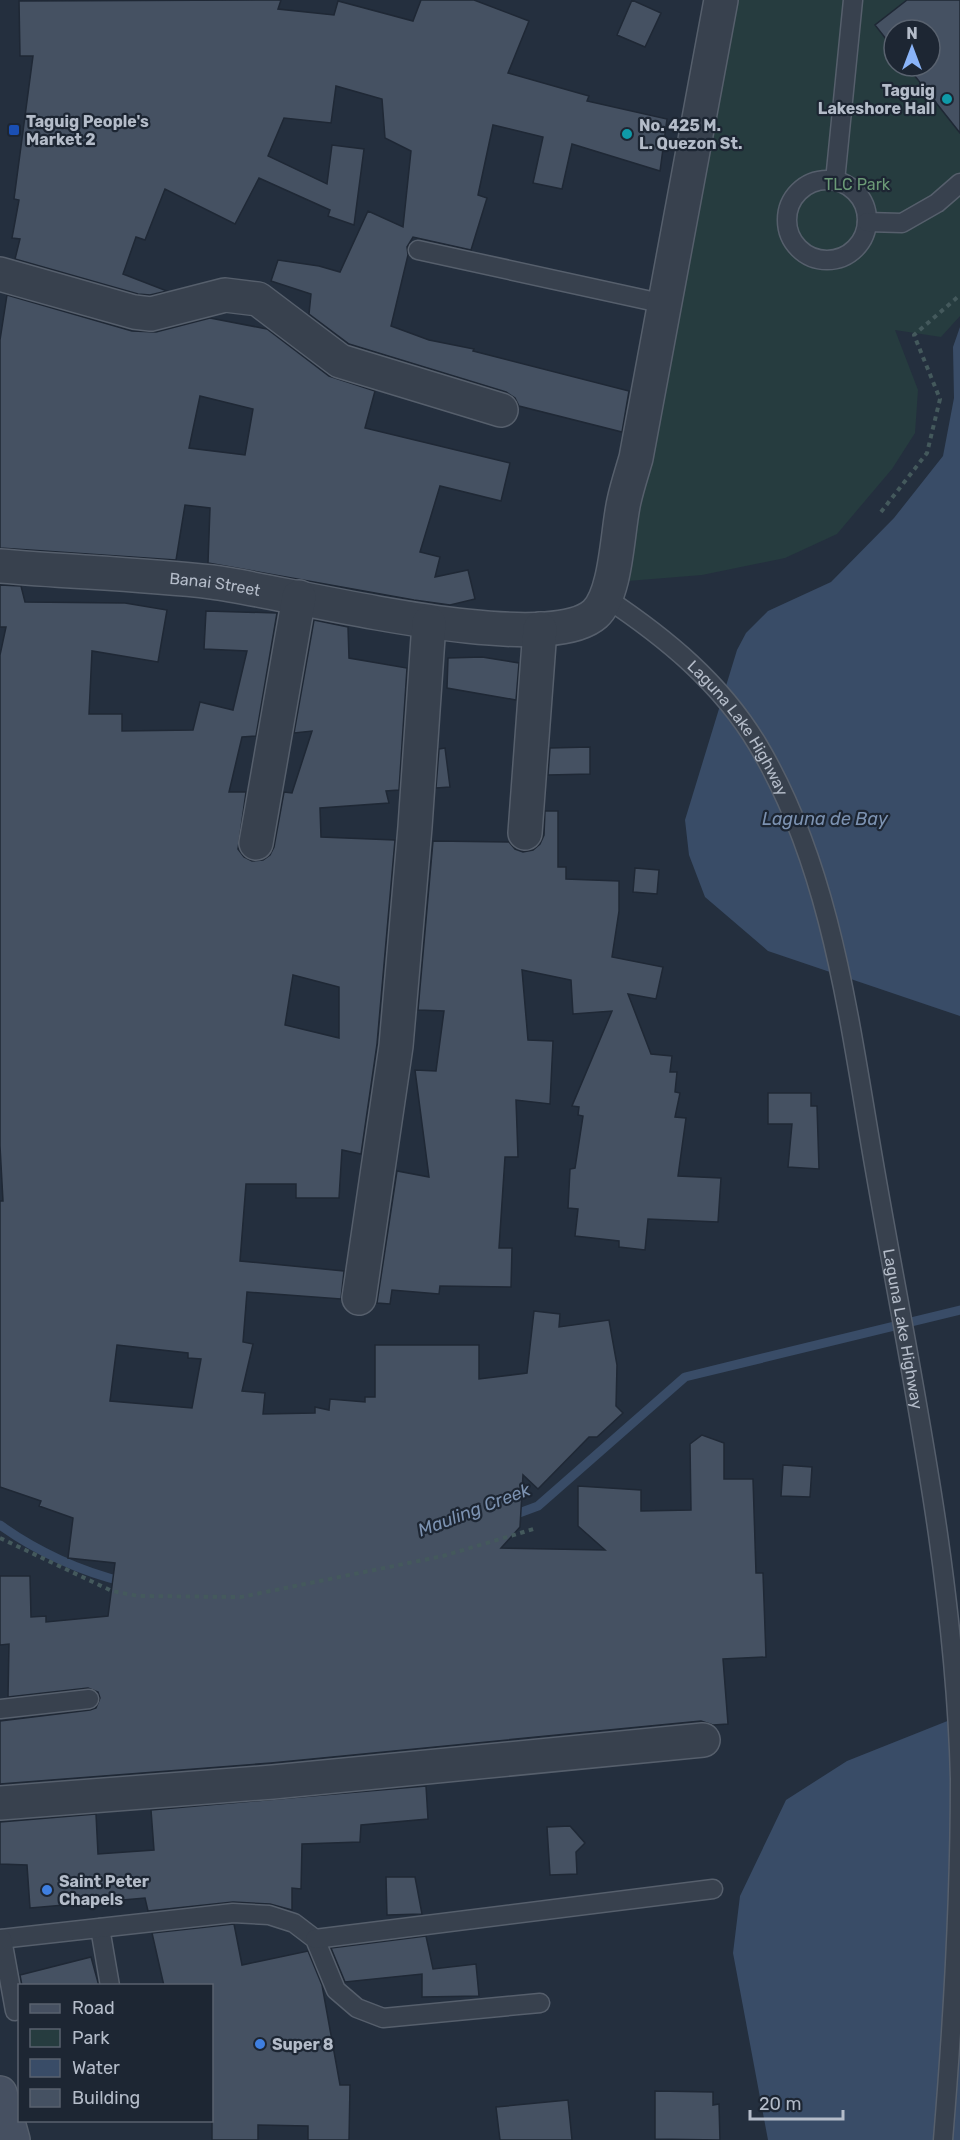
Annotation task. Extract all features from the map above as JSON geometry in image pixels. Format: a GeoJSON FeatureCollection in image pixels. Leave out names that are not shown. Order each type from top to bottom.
{"type":"FeatureCollection","features":[{"type":"Feature","properties":{"kind":"main road"},"geometry":{"type":"LineString","coordinates":[[0,2092],[13,2140]]}},
{"type":"Feature","properties":{"kind":"street"},"geometry":{"type":"LineString","coordinates":[[606,598],[665,304],[721,0]]}},
{"type":"Feature","properties":{"kind":"street"},"geometry":{"type":"LineString","coordinates":[[0,274],[134,312],[151,314],[225,295],[258,299],[340,361],[501,411]]}},
{"type":"Feature","properties":{"kind":"street","name":"Banai Street"},"geometry":{"type":"LineString","coordinates":[[0,566],[212,582],[429,623],[552,630],[584,622],[596,613],[606,598]]}},
{"type":"Feature","properties":{"kind":"street"},"geometry":{"type":"LineString","coordinates":[[256,843],[299,597]]}},
{"type":"Feature","properties":{"kind":"street"},"geometry":{"type":"LineString","coordinates":[[359,1298],[396,1046],[415,827],[429,623]]}},
{"type":"Feature","properties":{"kind":"street"},"geometry":{"type":"LineString","coordinates":[[525,833],[540,629]]}},
{"type":"Feature","properties":{"kind":"street"},"geometry":{"type":"LineString","coordinates":[[0,1803],[273,1782],[703,1740]]}},
{"type":"Feature","properties":{"kind":"lane"},"geometry":{"type":"LineString","coordinates":[[836,181],[853,0]]}},
{"type":"Feature","properties":{"kind":"lane"},"geometry":{"type":"LineString","coordinates":[[822,180],[836,181],[849,186],[866,208],[867,222],[864,236],[856,248],[845,257],[831,261],[810,257],[793,243],[787,231],[786,217],[789,203],[797,192],[808,184],[822,180]]}},
{"type":"Feature","properties":{"kind":"lane"},"geometry":{"type":"LineString","coordinates":[[867,222],[902,223],[937,203],[960,183]]}},
{"type":"Feature","properties":{"kind":"lane"},"geometry":{"type":"LineString","coordinates":[[418,250],[665,304]]}},
{"type":"Feature","properties":{"kind":"lane","name":"Laguna Lake Highway"},"geometry":{"type":"LineString","coordinates":[[606,598],[675,647],[707,678],[737,714],[763,754],[802,834],[817,882],[848,1019],[918,1412],[946,1588],[960,1779],[955,1993],[943,2140]]}},
{"type":"Feature","properties":{"kind":"lane"},"geometry":{"type":"LineString","coordinates":[[0,1709],[89,1699]]}},
{"type":"Feature","properties":{"kind":"lane"},"geometry":{"type":"LineString","coordinates":[[315,1939],[713,1889]]}},
{"type":"Feature","properties":{"kind":"lane"},"geometry":{"type":"LineString","coordinates":[[12,2012],[1,1939],[233,1913],[269,1915],[294,1923],[315,1939],[336,1990],[357,2008],[383,2018],[540,2003]]}},
{"type":"Feature","properties":{"kind":"lane"},"geometry":{"type":"LineString","coordinates":[[100,1928],[110,1984]]}},
{"type":"Feature","properties":{"kind":"path"},"geometry":{"type":"LineString","coordinates":[[881,512],[927,453],[940,399],[914,335],[960,296]]}},
{"type":"Feature","properties":{"kind":"path"},"geometry":{"type":"LineString","coordinates":[[0,1538],[112,1591],[138,1596],[241,1597],[443,1556],[537,1528]]}},
{"type":"Feature","properties":{"kind":"green space","name":"TLC Park"},"geometry":{"type":"Polygon","coordinates":[[[731,0],[960,0],[960,316],[941,337],[895,330],[918,390],[915,433],[892,469],[837,534],[785,558],[702,575],[615,582],[731,0]]]}},
{"type":"Feature","properties":{"kind":"water","name":"Laguna de Bay"},"geometry":{"type":"Polygon","coordinates":[[[960,327],[960,1016],[768,951],[705,897],[689,855],[685,820],[737,650],[746,633],[768,611],[831,582],[894,518],[943,456],[954,398],[953,347],[960,327]]]}},
{"type":"Feature","properties":{"kind":"water"},"geometry":{"type":"Polygon","coordinates":[[[960,1716],[960,2140],[768,2140],[733,1953],[740,1896],[786,1800],[847,1761],[960,1716]]]}},
{"type":"Feature","properties":{"kind":"building"},"geometry":{"type":"Polygon","coordinates":[[[281,0],[278,9],[334,15],[338,1],[413,21],[421,0],[474,0],[529,21],[508,73],[589,96],[587,101],[667,119],[660,171],[572,144],[562,189],[533,183],[543,137],[493,125],[478,195],[487,198],[471,250],[413,237],[407,247],[408,255],[391,326],[429,340],[474,349],[473,351],[629,391],[622,432],[519,406],[515,398],[506,392],[349,344],[309,314],[311,294],[271,281],[278,260],[319,266],[340,272],[368,211],[403,227],[411,151],[385,138],[382,99],[336,86],[331,123],[284,118],[268,156],[327,184],[332,145],[364,149],[354,225],[328,216],[330,210],[259,178],[235,224],[165,189],[145,240],[136,237],[123,274],[167,291],[150,295],[138,294],[15,259],[20,239],[12,238],[19,200],[14,199],[33,56],[20,56],[19,1],[281,0]]]}},
{"type":"Feature","properties":{"kind":"building"},"geometry":{"type":"Polygon","coordinates":[[[632,0],[661,13],[645,47],[617,35],[632,0]]]}},
{"type":"Feature","properties":{"kind":"building","name":"Taguig Lakeshore Hall"},"geometry":{"type":"Polygon","coordinates":[[[907,0],[960,0],[960,133],[916,78],[942,78],[942,18],[884,18],[907,0]]]}},
{"type":"Feature","properties":{"kind":"building","name":"Taguig Lakeshore Hall"},"geometry":{"type":"Polygon","coordinates":[[[882,20],[882,34],[875,25],[882,20]]]}},
{"type":"Feature","properties":{"kind":"building"},"geometry":{"type":"Polygon","coordinates":[[[7,295],[132,331],[156,332],[210,318],[267,329],[329,376],[375,391],[365,428],[510,463],[501,501],[440,486],[420,552],[440,557],[435,577],[468,570],[475,599],[450,605],[208,563],[210,508],[185,505],[176,560],[0,548],[0,340],[7,295]],[[200,396],[189,448],[245,455],[253,409],[200,396]]]}},
{"type":"Feature","properties":{"kind":"building"},"geometry":{"type":"Polygon","coordinates":[[[0,585],[21,586],[25,602],[125,603],[167,610],[158,662],[92,651],[89,714],[122,714],[122,731],[193,730],[200,702],[233,710],[247,651],[204,649],[206,611],[277,613],[256,736],[242,737],[229,792],[246,792],[238,849],[244,857],[252,861],[263,860],[270,855],[274,847],[284,792],[292,793],[312,731],[294,733],[314,620],[348,627],[349,658],[407,668],[399,790],[386,791],[389,803],[320,808],[321,837],[395,840],[377,1044],[361,1154],[342,1150],[339,1198],[296,1198],[296,1184],[246,1184],[240,1261],[344,1271],[341,1299],[247,1292],[243,1342],[253,1344],[242,1391],[265,1393],[263,1414],[315,1413],[315,1407],[329,1410],[330,1399],[365,1402],[365,1397],[375,1397],[375,1345],[479,1345],[479,1379],[527,1373],[534,1311],[560,1314],[559,1327],[609,1320],[617,1365],[616,1406],[623,1413],[597,1437],[589,1437],[538,1489],[523,1475],[520,1527],[501,1548],[605,1550],[578,1526],[578,1486],[641,1490],[641,1511],[691,1510],[690,1444],[702,1435],[724,1443],[724,1479],[753,1479],[756,1573],[763,1573],[766,1657],[723,1659],[728,1724],[713,1725],[701,1721],[271,1763],[0,1784],[0,1721],[90,1710],[96,1708],[100,1698],[98,1692],[88,1688],[8,1697],[9,1644],[0,1645],[0,1576],[30,1576],[31,1617],[46,1616],[46,1622],[108,1616],[115,1563],[68,1558],[73,1518],[39,1506],[41,1501],[0,1487],[0,1201],[3,1201],[0,1146],[0,655],[6,627],[0,627],[0,585]],[[293,975],[285,1025],[339,1038],[339,987],[293,975]],[[117,1345],[110,1401],[192,1408],[201,1359],[188,1358],[188,1353],[117,1345]]]}},
{"type":"Feature","properties":{"kind":"building"},"geometry":{"type":"Polygon","coordinates":[[[482,657],[519,663],[516,700],[447,688],[448,658],[482,657]]]}},
{"type":"Feature","properties":{"kind":"building"},"geometry":{"type":"Polygon","coordinates":[[[590,747],[590,774],[548,775],[550,748],[590,747]]]}},
{"type":"Feature","properties":{"kind":"building"},"geometry":{"type":"Polygon","coordinates":[[[445,748],[450,787],[436,788],[439,749],[445,748]]]}},
{"type":"Feature","properties":{"kind":"building"},"geometry":{"type":"Polygon","coordinates":[[[545,811],[558,811],[558,867],[566,867],[566,879],[619,881],[619,911],[612,957],[663,967],[656,999],[628,994],[651,1054],[672,1056],[670,1072],[677,1072],[675,1092],[680,1093],[675,1117],[686,1118],[678,1176],[721,1178],[718,1222],[648,1219],[645,1250],[619,1247],[619,1241],[575,1236],[578,1209],[568,1208],[570,1169],[575,1168],[583,1116],[578,1115],[579,1107],[572,1106],[612,1011],[573,1014],[571,980],[522,970],[528,1040],[553,1041],[550,1104],[516,1100],[518,1157],[505,1157],[499,1248],[512,1248],[511,1287],[440,1286],[439,1294],[392,1290],[390,1304],[377,1303],[397,1171],[429,1177],[415,1070],[436,1071],[444,1011],[418,1010],[433,841],[509,842],[515,849],[523,852],[533,850],[540,844],[544,835],[545,811]]]}},
{"type":"Feature","properties":{"kind":"building"},"geometry":{"type":"Polygon","coordinates":[[[635,868],[659,870],[657,894],[633,892],[635,868]]]}},
{"type":"Feature","properties":{"kind":"building"},"geometry":{"type":"Polygon","coordinates":[[[768,1093],[811,1093],[811,1106],[817,1106],[819,1169],[788,1167],[792,1124],[768,1124],[768,1093]]]}},
{"type":"Feature","properties":{"kind":"building"},"geometry":{"type":"Polygon","coordinates":[[[783,1465],[812,1467],[810,1497],[781,1496],[783,1465]]]}},
{"type":"Feature","properties":{"kind":"building"},"geometry":{"type":"Polygon","coordinates":[[[426,1786],[428,1819],[361,1825],[360,1842],[302,1844],[301,1889],[292,1888],[292,1910],[270,1904],[233,1902],[148,1911],[145,1898],[30,1908],[27,1865],[0,1864],[0,1822],[96,1814],[98,1854],[154,1850],[151,1810],[426,1786]]]}},
{"type":"Feature","properties":{"kind":"building"},"geometry":{"type":"Polygon","coordinates":[[[570,1826],[585,1843],[576,1852],[577,1874],[550,1875],[547,1827],[570,1826]]]}},
{"type":"Feature","properties":{"kind":"building"},"geometry":{"type":"Polygon","coordinates":[[[386,1877],[415,1877],[422,1914],[387,1915],[386,1877]]]}},
{"type":"Feature","properties":{"kind":"building"},"geometry":{"type":"Polygon","coordinates":[[[234,1924],[242,1965],[308,1951],[322,1985],[340,2085],[350,2085],[349,2140],[308,2140],[308,2126],[258,2125],[258,2140],[212,2140],[213,1984],[164,1984],[152,1933],[234,1924]]]}},
{"type":"Feature","properties":{"kind":"building"},"geometry":{"type":"Polygon","coordinates":[[[426,1936],[433,1969],[476,1964],[479,1996],[422,1997],[422,1974],[345,1982],[331,1948],[426,1936]]]}},
{"type":"Feature","properties":{"kind":"building"},"geometry":{"type":"Polygon","coordinates":[[[91,1957],[98,1984],[22,1984],[20,1975],[91,1957]]]}},
{"type":"Feature","properties":{"kind":"building"},"geometry":{"type":"Polygon","coordinates":[[[655,2091],[713,2092],[713,2105],[719,2104],[720,2140],[655,2139],[655,2091]]]}},
{"type":"Feature","properties":{"kind":"building"},"geometry":{"type":"Polygon","coordinates":[[[568,2100],[572,2140],[500,2140],[496,2107],[568,2100]]]}},
{"type":"Feature","properties":{"kind":"waterway","name":"Mauling Creek"},"geometry":{"type":"LineString","coordinates":[[511,1516],[538,1506],[685,1377],[960,1310]]}},
{"type":"Feature","properties":{"kind":"waterway","name":"Mauling Creek"},"geometry":{"type":"LineString","coordinates":[[0,1525],[60,1560],[92,1573],[125,1582]]}},
{"type":"Feature","properties":{"kind":"place","name":"Taguig Lakeshore Hall"},"geometry":{"type":"Point","coordinates":[947,99]}},
{"type":"Feature","properties":{"kind":"place","name":"Taguig People's Market 2"},"geometry":{"type":"Point","coordinates":[14,130]}},
{"type":"Feature","properties":{"kind":"place","name":"No. 425 M. L. Quezon St."},"geometry":{"type":"Point","coordinates":[627,134]}},
{"type":"Feature","properties":{"kind":"place","name":"Saint Peter Chapels"},"geometry":{"type":"Point","coordinates":[47,1890]}},
{"type":"Feature","properties":{"kind":"place","name":"Super 8"},"geometry":{"type":"Point","coordinates":[260,2044]}}]}
